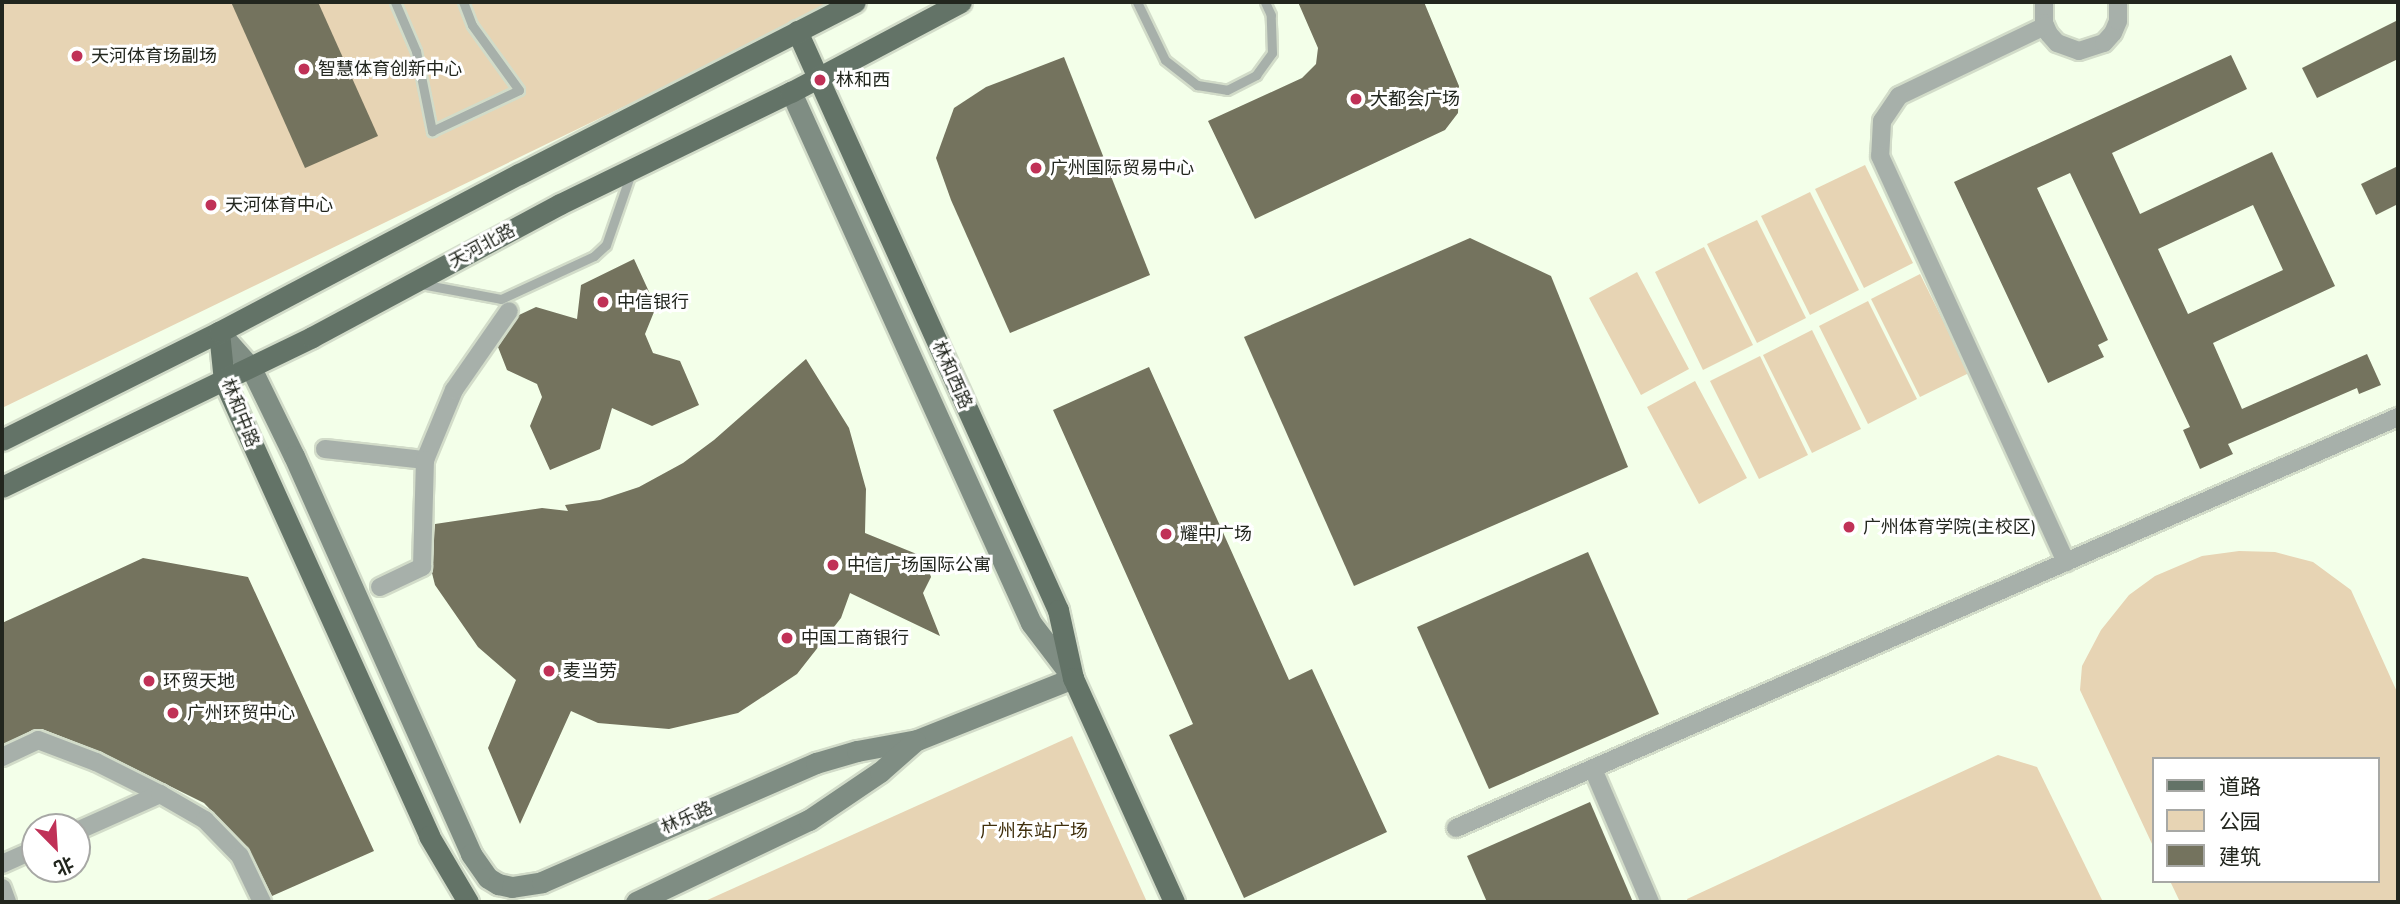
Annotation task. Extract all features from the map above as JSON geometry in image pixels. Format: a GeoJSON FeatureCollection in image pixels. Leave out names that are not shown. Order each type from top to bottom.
{"type":"FeatureCollection","features":[{"type":"Feature","properties":{"kind":"main road"},"geometry":{"type":"LineString","coordinates":[[2,440],[219,332],[855,2]]}},
{"type":"Feature","properties":{"kind":"main road","name":"天河北路"},"geometry":{"type":"LineString","coordinates":[[2,487],[224,382],[633,167],[791,92],[961,2]]}},
{"type":"Feature","properties":{"kind":"main road","name":"林和西路"},"geometry":{"type":"LineString","coordinates":[[797,31],[1058,610],[1073,678],[1174,902]]}},
{"type":"Feature","properties":{"kind":"main road","name":"林和中路"},"geometry":{"type":"LineString","coordinates":[[219,332],[224,382],[429,836],[468,902]]}},
{"type":"Feature","properties":{"kind":"street"},"geometry":{"type":"LineString","coordinates":[[2044,2],[2045,26],[2057,43],[2067,48],[2092,49],[2113,33],[2118,21],[2118,2]]}},
{"type":"Feature","properties":{"kind":"street"},"geometry":{"type":"LineString","coordinates":[[2045,26],[1899,96],[1882,121],[1880,156],[2066,562]]}},
{"type":"Feature","properties":{"kind":"street","name":"林和西路"},"geometry":{"type":"LineString","coordinates":[[791,92],[1031,623],[1073,678]]}},
{"type":"Feature","properties":{"kind":"street"},"geometry":{"type":"LineString","coordinates":[[380,587],[422,568],[425,460],[454,390],[509,310]]}},
{"type":"Feature","properties":{"kind":"street","name":"林和中路"},"geometry":{"type":"LineString","coordinates":[[219,332],[251,368],[295,456],[376,645],[471,854]]}},
{"type":"Feature","properties":{"kind":"street"},"geometry":{"type":"LineString","coordinates":[[1456,828],[2398,417]]}},
{"type":"Feature","properties":{"kind":"street"},"geometry":{"type":"LineString","coordinates":[[326,449],[425,460]]}},
{"type":"Feature","properties":{"kind":"street","name":"林乐路"},"geometry":{"type":"LineString","coordinates":[[471,854],[488,878],[498,884],[512,887],[542,882],[804,768],[857,751],[917,740],[1073,678]]}},
{"type":"Feature","properties":{"kind":"street"},"geometry":{"type":"LineString","coordinates":[[2,757],[38,740],[96,762],[160,794],[205,820],[240,856],[262,902]]}},
{"type":"Feature","properties":{"kind":"street","name":"林乐路"},"geometry":{"type":"LineString","coordinates":[[636,902],[809,820],[880,772],[917,740]]}},
{"type":"Feature","properties":{"kind":"street"},"geometry":{"type":"LineString","coordinates":[[1593,769],[1650,902]]}},
{"type":"Feature","properties":{"kind":"street"},"geometry":{"type":"LineString","coordinates":[[91,825],[160,794]]}},
{"type":"Feature","properties":{"kind":"street"},"geometry":{"type":"LineString","coordinates":[[2,864],[21,855]]}},
{"type":"Feature","properties":{"kind":"street"},"geometry":{"type":"LineString","coordinates":[[2,888],[8,902]]}},
{"type":"Feature","properties":{"kind":"lane"},"geometry":{"type":"LineString","coordinates":[[395,2],[416,51],[432,131],[519,90],[472,25],[463,2]]}},
{"type":"Feature","properties":{"kind":"lane"},"geometry":{"type":"LineString","coordinates":[[1138,2],[1165,60],[1197,85],[1227,90],[1256,75],[1272,54],[1271,15],[1265,2]]}},
{"type":"Feature","properties":{"kind":"lane"},"geometry":{"type":"LineString","coordinates":[[416,283],[501,299],[594,256],[606,245],[633,167]]}},
{"type":"Feature","properties":{"kind":"green space","name":"天河体育中心"},"geometry":{"type":"Polygon","coordinates":[[[2,2],[840,2],[2,408],[2,2]]]}},
{"type":"Feature","properties":{"kind":"green space"},"geometry":{"type":"Polygon","coordinates":[[[1865,165],[1913,263],[1864,288],[1815,189],[1865,165]]]}},
{"type":"Feature","properties":{"kind":"green space"},"geometry":{"type":"Polygon","coordinates":[[[1810,192],[1859,290],[1810,315],[1761,216],[1810,192]]]}},
{"type":"Feature","properties":{"kind":"green space"},"geometry":{"type":"Polygon","coordinates":[[[1757,220],[1806,318],[1757,343],[1707,244],[1757,220]]]}},
{"type":"Feature","properties":{"kind":"green space"},"geometry":{"type":"Polygon","coordinates":[[[1704,247],[1753,345],[1703,370],[1655,272],[1704,247]]]}},
{"type":"Feature","properties":{"kind":"green space"},"geometry":{"type":"Polygon","coordinates":[[[1637,272],[1689,369],[1641,395],[1589,298],[1637,272]]]}},
{"type":"Feature","properties":{"kind":"green space"},"geometry":{"type":"Polygon","coordinates":[[[1920,274],[1969,373],[1920,397],[1871,299],[1920,274]]]}},
{"type":"Feature","properties":{"kind":"green space"},"geometry":{"type":"Polygon","coordinates":[[[1868,301],[1917,399],[1868,424],[1819,326],[1868,301]]]}},
{"type":"Feature","properties":{"kind":"green space"},"geometry":{"type":"Polygon","coordinates":[[[1812,330],[1861,429],[1812,453],[1763,355],[1812,330]]]}},
{"type":"Feature","properties":{"kind":"green space"},"geometry":{"type":"Polygon","coordinates":[[[1760,356],[1808,455],[1759,479],[1710,381],[1760,356]]]}},
{"type":"Feature","properties":{"kind":"green space"},"geometry":{"type":"Polygon","coordinates":[[[1695,381],[1747,478],[1699,504],[1647,407],[1695,381]]]}},
{"type":"Feature","properties":{"kind":"green space"},"geometry":{"type":"Polygon","coordinates":[[[2239,551],[2275,552],[2313,562],[2351,590],[2398,694],[2398,902],[2180,902],[2171,883],[2379,883],[2379,757],[2152,757],[2152,844],[2080,690],[2082,666],[2101,630],[2129,595],[2155,576],[2202,556],[2239,551]]]}},
{"type":"Feature","properties":{"kind":"green space","name":"广州东站广场"},"geometry":{"type":"Polygon","coordinates":[[[1072,736],[1147,902],[703,902],[1072,736]]]}},
{"type":"Feature","properties":{"kind":"green space"},"geometry":{"type":"Polygon","coordinates":[[[1998,755],[2037,767],[2103,902],[1688,902],[1687,899],[1998,755]]]}},
{"type":"Feature","properties":{"kind":"building","name":"智慧体育创新中心"},"geometry":{"type":"Polygon","coordinates":[[[231,2],[318,2],[378,136],[305,168],[231,2]]]}},
{"type":"Feature","properties":{"kind":"building","name":"大都会广场"},"geometry":{"type":"Polygon","coordinates":[[[1298,2],[1424,2],[1459,86],[1458,113],[1445,130],[1255,219],[1208,121],[1302,78],[1316,64],[1318,48],[1298,2]]]}},
{"type":"Feature","properties":{"kind":"building"},"geometry":{"type":"Polygon","coordinates":[[[2398,20],[2398,59],[2317,98],[2302,68],[2398,20]]]}},
{"type":"Feature","properties":{"kind":"building"},"geometry":{"type":"Polygon","coordinates":[[[2231,55],[2247,89],[2112,153],[2140,214],[2272,152],[2335,286],[2213,343],[2242,409],[2367,354],[2381,385],[2359,394],[2357,388],[2228,444],[2233,454],[2200,469],[2183,430],[2190,427],[2070,173],[2037,188],[2108,340],[2098,345],[2104,357],[2048,383],[1954,182],[2231,55]],[[2253,205],[2158,249],[2188,314],[2283,270],[2253,205]]]}},
{"type":"Feature","properties":{"kind":"building","name":"广州国际贸易中心"},"geometry":{"type":"Polygon","coordinates":[[[1064,57],[1150,275],[1010,333],[951,200],[936,158],[954,108],[986,87],[1064,57]]]}},
{"type":"Feature","properties":{"kind":"building"},"geometry":{"type":"Polygon","coordinates":[[[2398,166],[2398,204],[2376,215],[2361,184],[2398,166]]]}},
{"type":"Feature","properties":{"kind":"building"},"geometry":{"type":"Polygon","coordinates":[[[1470,238],[1551,276],[1628,467],[1354,586],[1244,337],[1470,238]]]}},
{"type":"Feature","properties":{"kind":"building"},"geometry":{"type":"Polygon","coordinates":[[[634,259],[656,307],[645,334],[653,353],[680,361],[699,405],[652,426],[612,408],[600,449],[550,470],[530,426],[542,397],[537,384],[507,370],[498,347],[519,315],[536,307],[577,319],[581,285],[634,259]]]}},
{"type":"Feature","properties":{"kind":"building"},"geometry":{"type":"Polygon","coordinates":[[[806,359],[849,428],[866,489],[865,533],[924,557],[931,577],[923,593],[940,636],[850,593],[841,618],[797,674],[738,713],[669,729],[598,723],[571,711],[520,824],[488,748],[516,680],[478,647],[435,585],[432,573],[435,524],[542,508],[568,511],[565,505],[600,500],[639,487],[683,463],[714,440],[806,359]]]}},
{"type":"Feature","properties":{"kind":"building"},"geometry":{"type":"Polygon","coordinates":[[[1149,367],[1289,680],[1312,669],[1387,832],[1244,898],[1169,735],[1193,724],[1053,410],[1149,367]]]}},
{"type":"Feature","properties":{"kind":"building"},"geometry":{"type":"Polygon","coordinates":[[[1588,552],[1659,714],[1489,789],[1417,627],[1588,552]]]}},
{"type":"Feature","properties":{"kind":"building","name":"广州环贸中心"},"geometry":{"type":"Polygon","coordinates":[[[143,558],[248,577],[374,851],[272,896],[248,848],[204,803],[101,752],[42,729],[33,730],[2,745],[2,623],[143,558]]]}},
{"type":"Feature","properties":{"kind":"building"},"geometry":{"type":"Polygon","coordinates":[[[1590,802],[1633,902],[1487,902],[1467,856],[1590,802]]]}},
{"type":"Feature","properties":{"kind":"place","name":"天河体育场副场"},"geometry":{"type":"Point","coordinates":[77,56]}},
{"type":"Feature","properties":{"kind":"place","name":"智慧体育创新中心"},"geometry":{"type":"Point","coordinates":[304,69]}},
{"type":"Feature","properties":{"kind":"place","name":"林和西"},"geometry":{"type":"Point","coordinates":[820,80]}},
{"type":"Feature","properties":{"kind":"place","name":"大都会广场"},"geometry":{"type":"Point","coordinates":[1356,99]}},
{"type":"Feature","properties":{"kind":"place","name":"广州国际贸易中心"},"geometry":{"type":"Point","coordinates":[1036,168]}},
{"type":"Feature","properties":{"kind":"place","name":"天河体育中心"},"geometry":{"type":"Point","coordinates":[211,205]}},
{"type":"Feature","properties":{"kind":"place","name":"中信银行"},"geometry":{"type":"Point","coordinates":[603,302]}},
{"type":"Feature","properties":{"kind":"place","name":"广州体育学院(主校区)"},"geometry":{"type":"Point","coordinates":[1849,527]}},
{"type":"Feature","properties":{"kind":"place","name":"耀中广场"},"geometry":{"type":"Point","coordinates":[1166,534]}},
{"type":"Feature","properties":{"kind":"place","name":"中信广场国际公寓"},"geometry":{"type":"Point","coordinates":[833,565]}},
{"type":"Feature","properties":{"kind":"place","name":"中国工商银行"},"geometry":{"type":"Point","coordinates":[787,638]}},
{"type":"Feature","properties":{"kind":"place","name":"麦当劳"},"geometry":{"type":"Point","coordinates":[549,671]}},
{"type":"Feature","properties":{"kind":"place","name":"环贸天地"},"geometry":{"type":"Point","coordinates":[149,681]}},
{"type":"Feature","properties":{"kind":"place","name":"广州环贸中心"},"geometry":{"type":"Point","coordinates":[173,713]}}]}
